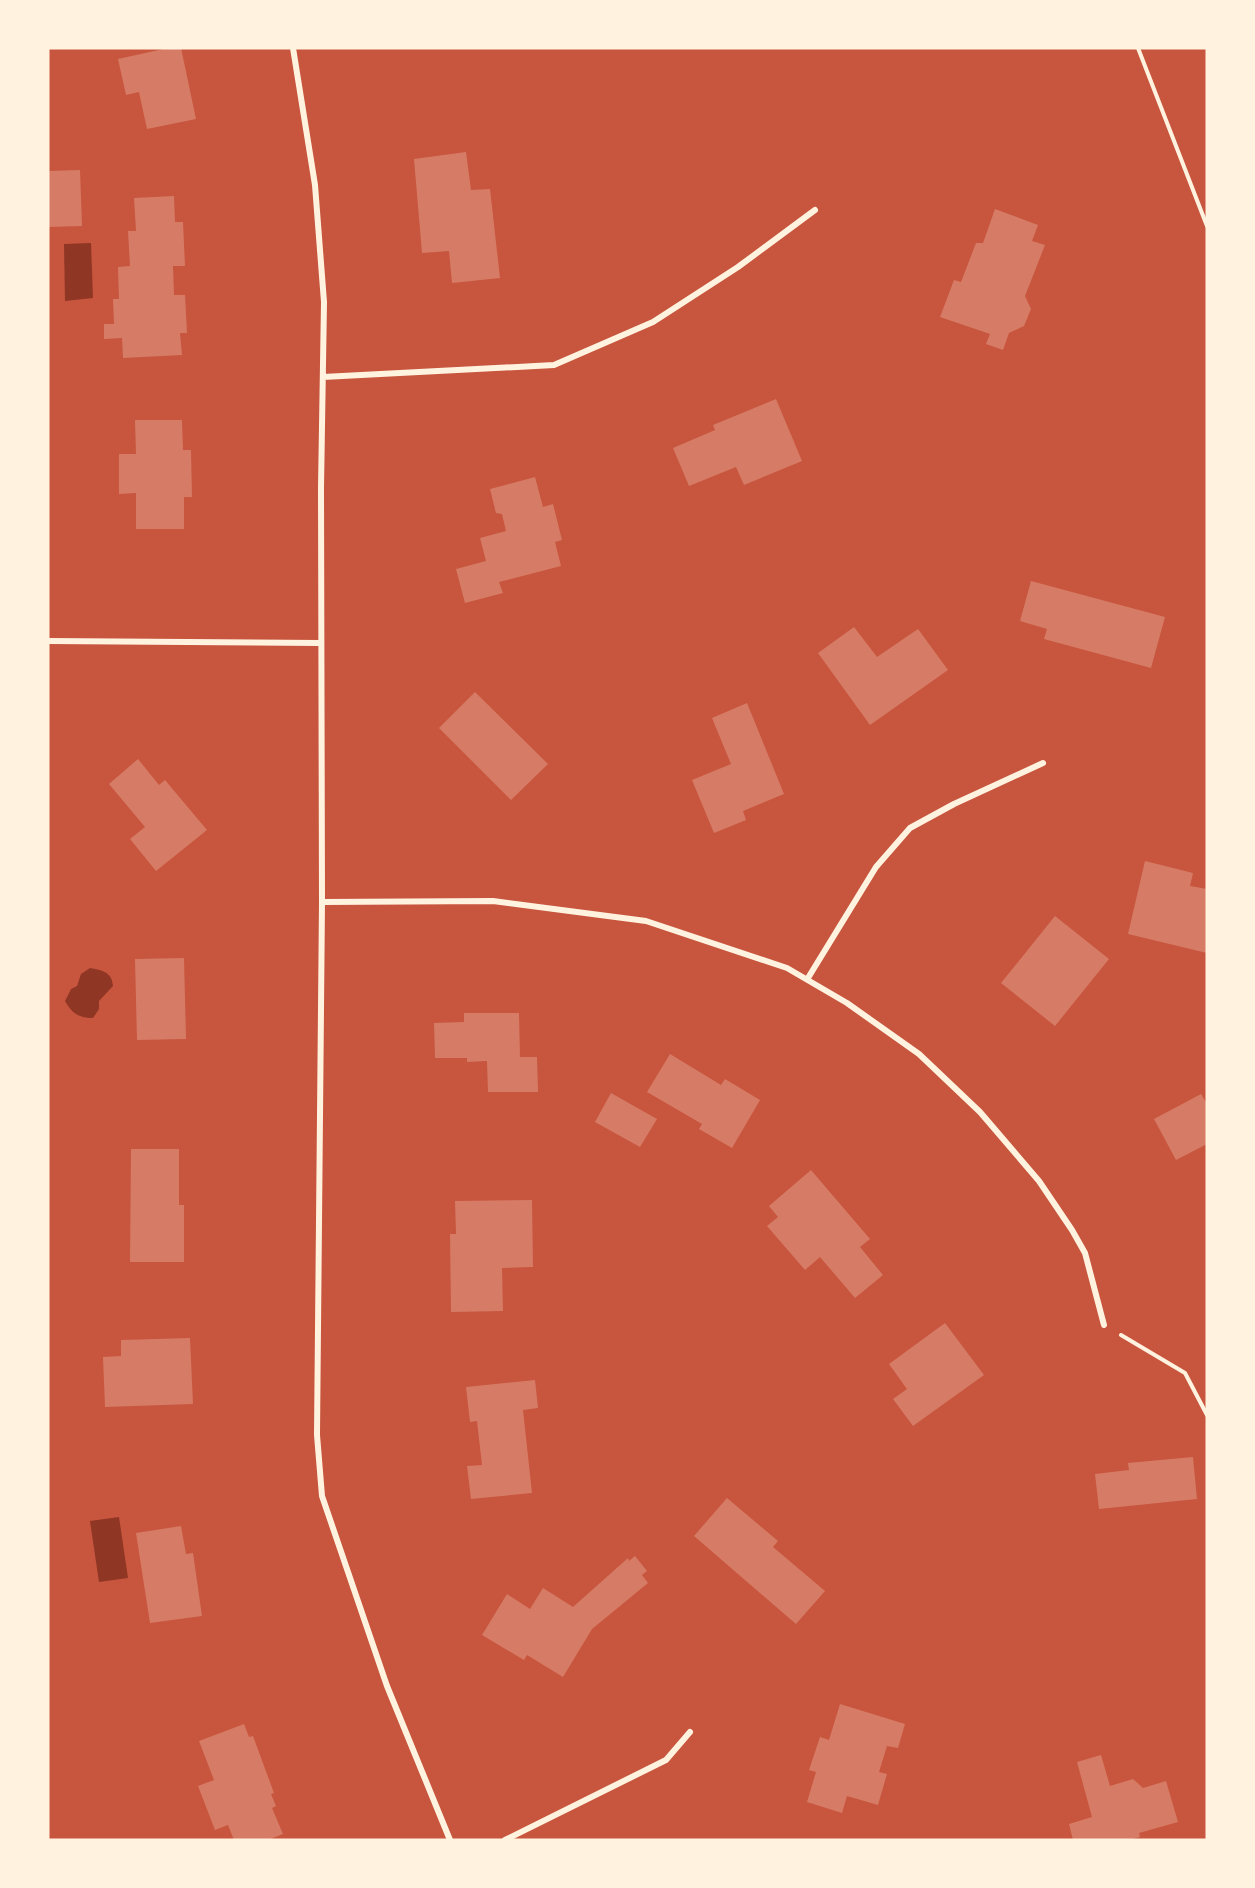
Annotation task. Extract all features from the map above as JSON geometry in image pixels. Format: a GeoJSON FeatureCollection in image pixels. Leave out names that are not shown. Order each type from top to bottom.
{"type":"FeatureCollection","features":[{"type":"Feature","properties":{"kind":"street"},"geometry":{"type":"LineString","coordinates":[[293,48],[315,185],[324,302],[320,643],[322,902],[317,1423],[322,1496],[387,1686],[450,1840]]}},
{"type":"Feature","properties":{"kind":"street"},"geometry":{"type":"LineString","coordinates":[[323,377],[554,365],[653,322],[738,267],[815,210]]}},
{"type":"Feature","properties":{"kind":"street"},"geometry":{"type":"LineString","coordinates":[[48,641],[320,643]]}},
{"type":"Feature","properties":{"kind":"street"},"geometry":{"type":"LineString","coordinates":[[808,978],[876,867],[910,828],[954,804],[1043,763]]}},
{"type":"Feature","properties":{"kind":"street"},"geometry":{"type":"LineString","coordinates":[[322,902],[493,901],[646,921],[787,968],[808,978],[920,1054],[980,1112],[1039,1181],[1085,1253],[1104,1325]]}},
{"type":"Feature","properties":{"kind":"street"},"geometry":{"type":"LineString","coordinates":[[505,1840],[666,1760],[690,1732]]}},
{"type":"Feature","properties":{"kind":"path"},"geometry":{"type":"LineString","coordinates":[[1138,48],[1207,226]]}},
{"type":"Feature","properties":{"kind":"path"},"geometry":{"type":"LineString","coordinates":[[1104,1325],[1185,1373],[1207,1415]]}},
{"type":"Feature","properties":{"kind":"shaded area"},"geometry":{"type":"Polygon","coordinates":[[[91,243],[93,298],[65,301],[64,244],[91,243]]]}},
{"type":"Feature","properties":{"kind":"shaded area"},"geometry":{"type":"Polygon","coordinates":[[[90,968],[108,975],[113,986],[99,1001],[99,1009],[93,1018],[76,1014],[65,1001],[71,989],[77,986],[81,974],[90,968]]]}},
{"type":"Feature","properties":{"kind":"shaded area"},"geometry":{"type":"Polygon","coordinates":[[[119,1517],[128,1578],[99,1582],[90,1521],[119,1517]]]}},
{"type":"Feature","properties":{"kind":"building"},"geometry":{"type":"Polygon","coordinates":[[[168,48],[181,48],[196,119],[147,129],[139,92],[126,95],[118,59],[168,48]]]}},
{"type":"Feature","properties":{"kind":"building"},"geometry":{"type":"Polygon","coordinates":[[[466,152],[471,190],[490,189],[500,278],[452,283],[449,251],[422,253],[414,159],[466,152]]]}},
{"type":"Feature","properties":{"kind":"building"},"geometry":{"type":"Polygon","coordinates":[[[80,170],[82,226],[48,227],[48,171],[80,170]]]}},
{"type":"Feature","properties":{"kind":"building"},"geometry":{"type":"Polygon","coordinates":[[[174,196],[175,222],[183,222],[185,266],[173,266],[174,295],[185,295],[187,333],[180,333],[182,355],[123,358],[122,338],[104,339],[104,324],[114,324],[113,299],[119,299],[118,267],[130,266],[128,231],[136,231],[134,198],[174,196]]]}},
{"type":"Feature","properties":{"kind":"building"},"geometry":{"type":"Polygon","coordinates":[[[995,209],[1038,225],[1032,241],[1045,245],[1025,296],[1031,309],[1024,326],[1009,333],[1003,350],[986,344],[990,334],[940,317],[954,280],[961,282],[976,243],[983,243],[995,209]]]}},
{"type":"Feature","properties":{"kind":"building"},"geometry":{"type":"Polygon","coordinates":[[[776,399],[802,461],[744,485],[736,467],[689,486],[673,448],[715,430],[713,425],[776,399]]]}},
{"type":"Feature","properties":{"kind":"building"},"geometry":{"type":"Polygon","coordinates":[[[135,420],[182,420],[183,450],[191,450],[192,497],[184,497],[184,529],[136,529],[136,493],[119,494],[119,454],[136,454],[135,420]]]}},
{"type":"Feature","properties":{"kind":"building"},"geometry":{"type":"Polygon","coordinates":[[[535,477],[543,507],[553,504],[562,540],[555,542],[561,566],[499,582],[503,593],[465,603],[456,569],[486,561],[480,538],[506,531],[502,514],[496,513],[490,489],[535,477]]]}},
{"type":"Feature","properties":{"kind":"building"},"geometry":{"type":"Polygon","coordinates":[[[1031,581],[1165,617],[1151,668],[1044,639],[1047,629],[1020,621],[1031,581]]]}},
{"type":"Feature","properties":{"kind":"building"},"geometry":{"type":"Polygon","coordinates":[[[854,627],[877,657],[918,629],[948,670],[870,725],[818,653],[854,627]]]}},
{"type":"Feature","properties":{"kind":"building"},"geometry":{"type":"Polygon","coordinates":[[[475,692],[548,764],[511,800],[439,728],[475,692]]]}},
{"type":"Feature","properties":{"kind":"building"},"geometry":{"type":"Polygon","coordinates":[[[747,703],[784,794],[743,811],[746,820],[714,833],[692,780],[731,764],[712,718],[747,703]]]}},
{"type":"Feature","properties":{"kind":"building"},"geometry":{"type":"Polygon","coordinates":[[[138,759],[159,785],[165,780],[207,830],[156,871],[130,839],[145,827],[109,784],[138,759]]]}},
{"type":"Feature","properties":{"kind":"building"},"geometry":{"type":"Polygon","coordinates":[[[1145,861],[1193,873],[1190,886],[1207,889],[1207,953],[1128,934],[1145,861]]]}},
{"type":"Feature","properties":{"kind":"building"},"geometry":{"type":"Polygon","coordinates":[[[1055,916],[1109,959],[1055,1026],[1001,983],[1055,916]]]}},
{"type":"Feature","properties":{"kind":"building"},"geometry":{"type":"Polygon","coordinates":[[[184,958],[186,1039],[137,1040],[135,959],[184,958]]]}},
{"type":"Feature","properties":{"kind":"building"},"geometry":{"type":"Polygon","coordinates":[[[464,1013],[519,1013],[520,1057],[537,1057],[538,1092],[488,1092],[487,1061],[467,1062],[467,1058],[435,1058],[434,1023],[464,1022],[464,1013]]]}},
{"type":"Feature","properties":{"kind":"building"},"geometry":{"type":"Polygon","coordinates":[[[670,1054],[721,1085],[725,1079],[760,1100],[732,1148],[699,1129],[702,1124],[647,1092],[670,1054]]]}},
{"type":"Feature","properties":{"kind":"building"},"geometry":{"type":"Polygon","coordinates":[[[611,1093],[657,1119],[640,1147],[595,1122],[611,1093]]]}},
{"type":"Feature","properties":{"kind":"building"},"geometry":{"type":"Polygon","coordinates":[[[1201,1094],[1207,1104],[1207,1144],[1176,1160],[1154,1119],[1201,1094]]]}},
{"type":"Feature","properties":{"kind":"building"},"geometry":{"type":"Polygon","coordinates":[[[131,1149],[179,1149],[179,1205],[184,1205],[184,1262],[130,1262],[131,1149]]]}},
{"type":"Feature","properties":{"kind":"building"},"geometry":{"type":"Polygon","coordinates":[[[811,1170],[870,1239],[860,1247],[883,1275],[855,1298],[820,1257],[805,1270],[767,1226],[778,1217],[769,1206],[811,1170]]]}},
{"type":"Feature","properties":{"kind":"building"},"geometry":{"type":"Polygon","coordinates":[[[532,1200],[533,1267],[502,1268],[503,1311],[451,1312],[450,1234],[456,1234],[455,1201],[532,1200]]]}},
{"type":"Feature","properties":{"kind":"building"},"geometry":{"type":"Polygon","coordinates":[[[945,1323],[984,1375],[913,1426],[893,1399],[907,1389],[889,1364],[945,1323]]]}},
{"type":"Feature","properties":{"kind":"building"},"geometry":{"type":"Polygon","coordinates":[[[190,1338],[193,1404],[105,1407],[103,1357],[121,1356],[121,1340],[190,1338]]]}},
{"type":"Feature","properties":{"kind":"building"},"geometry":{"type":"Polygon","coordinates":[[[535,1380],[538,1408],[523,1410],[532,1493],[471,1499],[467,1466],[482,1465],[477,1421],[470,1422],[466,1387],[535,1380]]]}},
{"type":"Feature","properties":{"kind":"building"},"geometry":{"type":"Polygon","coordinates":[[[1193,1457],[1197,1499],[1099,1509],[1095,1474],[1129,1470],[1128,1463],[1193,1457]]]}},
{"type":"Feature","properties":{"kind":"building"},"geometry":{"type":"Polygon","coordinates":[[[727,1498],[778,1541],[773,1547],[825,1591],[796,1624],[694,1536],[727,1498]]]}},
{"type":"Feature","properties":{"kind":"building"},"geometry":{"type":"Polygon","coordinates":[[[181,1526],[186,1554],[193,1553],[202,1616],[150,1623],[136,1533],[181,1526]]]}},
{"type":"Feature","properties":{"kind":"building"},"geometry":{"type":"Polygon","coordinates":[[[635,1556],[647,1571],[642,1575],[648,1583],[592,1629],[563,1677],[527,1655],[524,1660],[482,1635],[507,1594],[530,1609],[543,1588],[573,1607],[628,1558],[629,1561],[635,1556]]]}},
{"type":"Feature","properties":{"kind":"building"},"geometry":{"type":"Polygon","coordinates":[[[840,1704],[905,1724],[898,1748],[887,1746],[879,1772],[887,1774],[878,1805],[847,1796],[842,1813],[807,1802],[816,1772],[809,1770],[820,1737],[829,1740],[840,1704]]]}},
{"type":"Feature","properties":{"kind":"building"},"geometry":{"type":"Polygon","coordinates":[[[244,1724],[249,1737],[253,1736],[274,1793],[271,1794],[276,1806],[272,1808],[283,1834],[268,1840],[234,1840],[228,1825],[215,1830],[198,1786],[214,1780],[199,1741],[244,1724]]]}},
{"type":"Feature","properties":{"kind":"building"},"geometry":{"type":"Polygon","coordinates":[[[1101,1755],[1110,1786],[1133,1779],[1143,1788],[1166,1781],[1178,1822],[1139,1833],[1140,1837],[1129,1840],[1073,1840],[1069,1824],[1092,1817],[1077,1762],[1101,1755]]]}}]}
